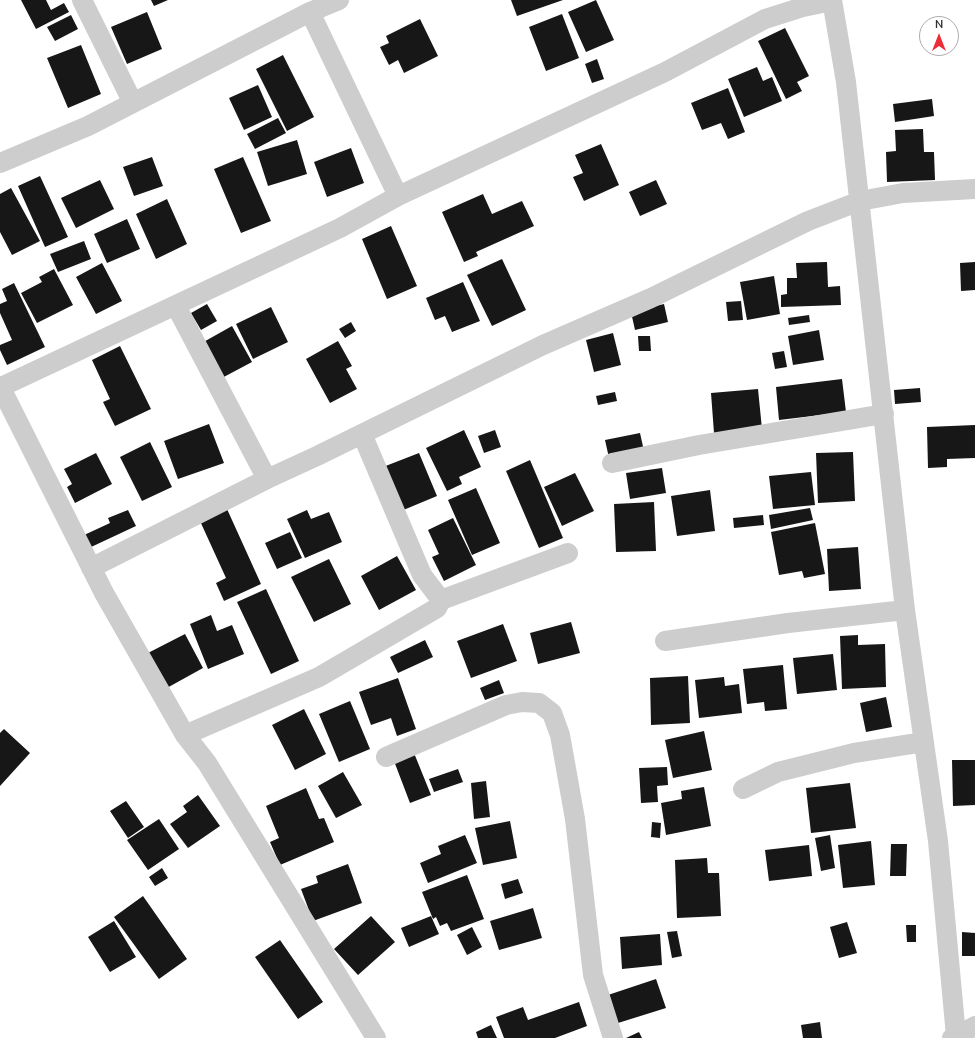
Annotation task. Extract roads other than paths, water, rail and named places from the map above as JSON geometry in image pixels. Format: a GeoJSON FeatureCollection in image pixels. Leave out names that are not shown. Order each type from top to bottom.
{"type":"FeatureCollection","features":[{"type":"Feature","properties":{"kind":"street"},"geometry":{"type":"LineString","coordinates":[[82,0],[133,103]]}},
{"type":"Feature","properties":{"kind":"street"},"geometry":{"type":"LineString","coordinates":[[0,163],[88,126],[310,12],[339,0]]}},
{"type":"Feature","properties":{"kind":"street"},"geometry":{"type":"LineString","coordinates":[[376,1038],[207,763],[185,735],[104,593],[0,386],[176,306],[340,228],[398,196],[665,72],[765,19],[803,7],[832,1],[846,82],[905,610],[938,841],[954,1037],[975,1026]]}},
{"type":"Feature","properties":{"kind":"street"},"geometry":{"type":"LineString","coordinates":[[310,12],[398,196]]}},
{"type":"Feature","properties":{"kind":"street"},"geometry":{"type":"LineString","coordinates":[[91,568],[267,479],[543,345],[651,298],[808,221],[860,201],[903,193],[975,189]]}},
{"type":"Feature","properties":{"kind":"street"},"geometry":{"type":"LineString","coordinates":[[176,306],[267,479]]}},
{"type":"Feature","properties":{"kind":"street"},"geometry":{"type":"LineString","coordinates":[[612,463],[699,445],[884,414]]}},
{"type":"Feature","properties":{"kind":"street"},"geometry":{"type":"LineString","coordinates":[[362,434],[422,575],[441,600]]}},
{"type":"Feature","properties":{"kind":"street"},"geometry":{"type":"LineString","coordinates":[[185,735],[319,677],[437,608],[441,600],[568,553]]}},
{"type":"Feature","properties":{"kind":"street"},"geometry":{"type":"LineString","coordinates":[[665,641],[781,624],[905,610]]}},
{"type":"Feature","properties":{"kind":"street"},"geometry":{"type":"LineString","coordinates":[[386,757],[506,705],[522,702],[539,703],[552,713],[560,735],[575,819],[593,975],[613,1038]]}},
{"type":"Feature","properties":{"kind":"street"},"geometry":{"type":"LineString","coordinates":[[743,789],[778,772],[854,753],[924,742]]}}]}
